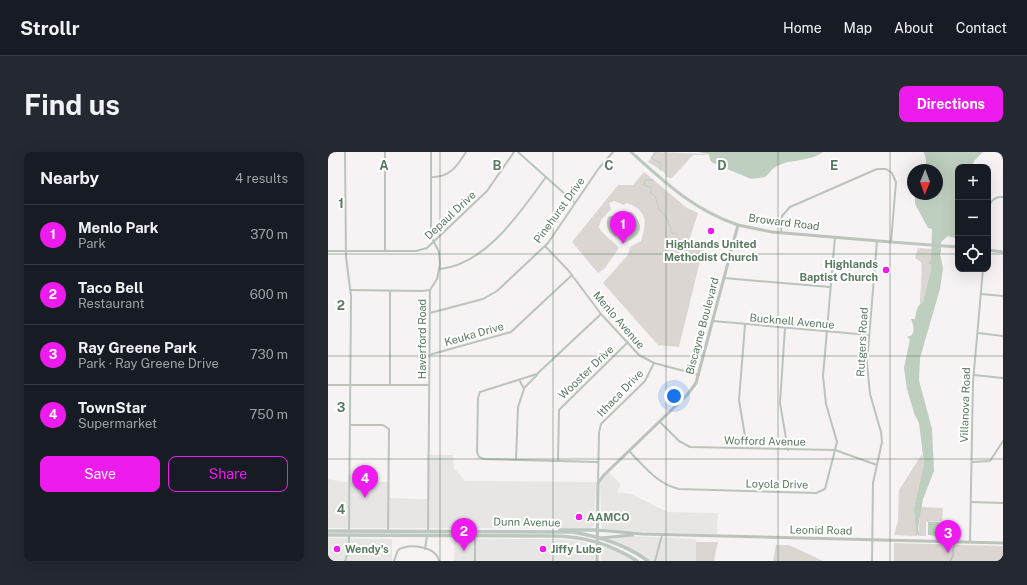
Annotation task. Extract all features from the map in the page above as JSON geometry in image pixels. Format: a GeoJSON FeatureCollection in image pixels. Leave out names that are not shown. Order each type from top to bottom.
{"type":"FeatureCollection","features":[{"type":"Feature","properties":{"kind":"main road","name":"Broward Road"},"geometry":{"type":"LineString","coordinates":[[630,152],[686,200],[716,217],[738,225]]}},
{"type":"Feature","properties":{"kind":"main road","name":"Broward Road"},"geometry":{"type":"LineString","coordinates":[[891,242],[955,247]]}},
{"type":"Feature","properties":{"kind":"main road"},"geometry":{"type":"LineString","coordinates":[[991,250],[1003,252]]}},
{"type":"Feature","properties":{"kind":"main road"},"geometry":{"type":"LineString","coordinates":[[545,531],[597,530]]}},
{"type":"Feature","properties":{"kind":"main road","name":"Dunn Avenue"},"geometry":{"type":"LineString","coordinates":[[328,531],[573,532],[620,544],[648,561]]}},
{"type":"Feature","properties":{"kind":"main road"},"geometry":{"type":"LineString","coordinates":[[419,536],[428,531]]}},
{"type":"Feature","properties":{"kind":"main road"},"geometry":{"type":"LineString","coordinates":[[427,536],[434,531]]}},
{"type":"Feature","properties":{"kind":"main road"},"geometry":{"type":"LineString","coordinates":[[475,536],[485,531]]}},
{"type":"Feature","properties":{"kind":"main road"},"geometry":{"type":"LineString","coordinates":[[524,536],[536,531]]}},
{"type":"Feature","properties":{"kind":"main road","name":"Dunn Avenue"},"geometry":{"type":"LineString","coordinates":[[328,536],[570,536],[598,542],[637,561]]}},
{"type":"Feature","properties":{"kind":"street"},"geometry":{"type":"LineString","coordinates":[[345,152],[345,251],[351,290],[349,536],[348,550],[345,561]]}},
{"type":"Feature","properties":{"kind":"street"},"geometry":{"type":"LineString","coordinates":[[385,152],[385,251]]}},
{"type":"Feature","properties":{"kind":"street","name":"Haverford Road"},"geometry":{"type":"LineString","coordinates":[[428,531],[430,290],[437,279],[440,269],[440,252],[431,236],[431,152]]}},
{"type":"Feature","properties":{"kind":"street"},"geometry":{"type":"LineString","coordinates":[[431,177],[443,176],[451,172],[466,152]]}},
{"type":"Feature","properties":{"kind":"street","name":"Depaul Drive"},"geometry":{"type":"LineString","coordinates":[[328,251],[418,251],[427,248],[487,192],[514,152]]}},
{"type":"Feature","properties":{"kind":"street"},"geometry":{"type":"LineString","coordinates":[[518,152],[575,203]]}},
{"type":"Feature","properties":{"kind":"street","name":"Pinehurst Drive"},"geometry":{"type":"LineString","coordinates":[[430,313],[488,297],[497,291],[545,246],[613,152]]}},
{"type":"Feature","properties":{"kind":"street"},"geometry":{"type":"LineString","coordinates":[[781,233],[782,216],[786,209],[877,169],[882,169],[892,173],[896,182],[891,242]]}},
{"type":"Feature","properties":{"kind":"street"},"geometry":{"type":"LineString","coordinates":[[440,269],[468,261],[482,250],[515,219],[546,177]]}},
{"type":"Feature","properties":{"kind":"street"},"geometry":{"type":"LineString","coordinates":[[991,202],[998,197],[1003,197]]}},
{"type":"Feature","properties":{"kind":"street","name":"Broward Road"},"geometry":{"type":"LineString","coordinates":[[738,225],[781,233],[891,242]]}},
{"type":"Feature","properties":{"kind":"street","name":"Biscayne Boulevard"},"geometry":{"type":"LineString","coordinates":[[598,483],[691,391],[699,375],[738,225]]}},
{"type":"Feature","properties":{"kind":"street","name":"Loyola Drive"},"geometry":{"type":"LineString","coordinates":[[629,451],[657,479],[679,489],[816,493],[822,491],[827,486],[837,447],[828,412],[824,386],[826,332],[835,237]]}},
{"type":"Feature","properties":{"kind":"street","name":"Rutgers Road"},"geometry":{"type":"LineString","coordinates":[[872,561],[873,483],[881,453],[882,436],[868,385],[867,363],[877,241]]}},
{"type":"Feature","properties":{"kind":"street","name":"Menlo Avenue"},"geometry":{"type":"LineString","coordinates":[[545,246],[572,275],[601,314],[643,359],[699,375]]}},
{"type":"Feature","properties":{"kind":"street","name":"Villanova Road"},"geometry":{"type":"LineString","coordinates":[[970,542],[974,376],[983,272]]}},
{"type":"Feature","properties":{"kind":"street","name":"Keuka Drive"},"geometry":{"type":"LineString","coordinates":[[430,355],[511,332],[572,275]]}},
{"type":"Feature","properties":{"kind":"street"},"geometry":{"type":"LineString","coordinates":[[724,278],[830,287]]}},
{"type":"Feature","properties":{"kind":"street"},"geometry":{"type":"LineString","coordinates":[[351,290],[430,290]]}},
{"type":"Feature","properties":{"kind":"street"},"geometry":{"type":"LineString","coordinates":[[390,291],[390,385]]}},
{"type":"Feature","properties":{"kind":"street"},"geometry":{"type":"LineString","coordinates":[[981,294],[1003,296]]}},
{"type":"Feature","properties":{"kind":"street"},"geometry":{"type":"LineString","coordinates":[[516,460],[518,407],[524,389],[537,374],[601,314]]}},
{"type":"Feature","properties":{"kind":"street","name":"Bucknell Avenue"},"geometry":{"type":"LineString","coordinates":[[713,321],[869,335]]}},
{"type":"Feature","properties":{"kind":"street"},"geometry":{"type":"LineString","coordinates":[[745,324],[739,400],[747,449]]}},
{"type":"Feature","properties":{"kind":"street"},"geometry":{"type":"LineString","coordinates":[[785,328],[780,393],[781,412],[788,450]]}},
{"type":"Feature","properties":{"kind":"street"},"geometry":{"type":"LineString","coordinates":[[978,333],[1003,336]]}},
{"type":"Feature","properties":{"kind":"street","name":"Wooster Drive"},"geometry":{"type":"LineString","coordinates":[[558,461],[559,410],[627,343]]}},
{"type":"Feature","properties":{"kind":"street","name":"Ithaca Drive"},"geometry":{"type":"LineString","coordinates":[[598,483],[601,424],[645,381],[654,363]]}},
{"type":"Feature","properties":{"kind":"street"},"geometry":{"type":"LineString","coordinates":[[537,374],[482,390],[479,393],[477,452],[479,457],[484,459],[598,462]]}},
{"type":"Feature","properties":{"kind":"street"},"geometry":{"type":"LineString","coordinates":[[974,376],[1003,378]]}},
{"type":"Feature","properties":{"kind":"street"},"geometry":{"type":"LineString","coordinates":[[520,380],[524,389]]}},
{"type":"Feature","properties":{"kind":"street"},"geometry":{"type":"LineString","coordinates":[[328,384],[429,385]]}},
{"type":"Feature","properties":{"kind":"street","name":"Wofford Avenue"},"geometry":{"type":"LineString","coordinates":[[660,422],[679,441],[690,447],[835,450],[877,465]]}},
{"type":"Feature","properties":{"kind":"street"},"geometry":{"type":"LineString","coordinates":[[350,425],[383,425],[389,429],[388,531]]}},
{"type":"Feature","properties":{"kind":"street"},"geometry":{"type":"LineString","coordinates":[[972,462],[990,461],[1003,441]]}},
{"type":"Feature","properties":{"kind":"street"},"geometry":{"type":"LineString","coordinates":[[598,483],[598,561]]}},
{"type":"Feature","properties":{"kind":"street"},"geometry":{"type":"LineString","coordinates":[[971,502],[1003,503]]}},
{"type":"Feature","properties":{"kind":"street","name":"Leonid Road"},"geometry":{"type":"LineString","coordinates":[[597,530],[662,535],[1003,543]]}},
{"type":"Feature","properties":{"kind":"street","name":"Leonid Road"},"geometry":{"type":"LineString","coordinates":[[597,537],[608,538],[638,534]]}},
{"type":"Feature","properties":{"kind":"street"},"geometry":{"type":"LineString","coordinates":[[655,561],[662,535]]}},
{"type":"Feature","properties":{"kind":"street"},"geometry":{"type":"LineString","coordinates":[[425,548],[427,536]]}},
{"type":"Feature","properties":{"kind":"street"},"geometry":{"type":"LineString","coordinates":[[475,536],[475,561]]}},
{"type":"Feature","properties":{"kind":"street"},"geometry":{"type":"LineString","coordinates":[[950,561],[953,556],[954,542]]}},
{"type":"Feature","properties":{"kind":"street"},"geometry":{"type":"LineString","coordinates":[[394,561],[396,553],[401,548],[425,548],[437,556],[439,561]]}},
{"type":"Feature","properties":{"kind":"shaded area"},"geometry":{"type":"Polygon","coordinates":[[[654,152],[708,154],[693,155],[672,178],[666,177],[664,172],[648,162],[654,152]]]}},
{"type":"Feature","properties":{"kind":"shaded area"},"geometry":{"type":"Polygon","coordinates":[[[698,152],[823,152],[811,158],[780,165],[773,169],[765,177],[751,179],[713,163],[710,160],[709,154],[698,152]]]}},
{"type":"Feature","properties":{"kind":"shaded area"},"geometry":{"type":"Polygon","coordinates":[[[924,152],[983,152],[973,164],[955,164],[955,238],[948,236],[941,242],[940,254],[943,268],[940,289],[920,358],[919,380],[932,429],[934,471],[923,499],[918,529],[919,534],[916,536],[914,508],[924,463],[919,423],[914,413],[907,389],[904,368],[910,339],[907,337],[912,335],[913,331],[911,319],[915,319],[918,307],[923,302],[931,269],[931,265],[928,263],[931,261],[932,229],[928,228],[915,204],[915,200],[943,200],[943,164],[926,164],[924,152]]]}},
{"type":"Feature","properties":{"kind":"shaded area"},"geometry":{"type":"Polygon","coordinates":[[[644,172],[687,208],[698,213],[690,238],[704,245],[679,347],[658,345],[603,283],[628,255],[630,247],[641,241],[645,223],[639,210],[627,203],[624,205],[614,201],[609,203],[611,209],[601,220],[599,227],[603,233],[619,248],[605,268],[598,273],[572,242],[618,185],[633,185],[644,172]]]}},
{"type":"Feature","properties":{"kind":"shaded area"},"geometry":{"type":"Polygon","coordinates":[[[632,212],[636,217],[640,229],[631,240],[625,243],[610,233],[607,222],[608,217],[622,216],[632,212]]]}},
{"type":"Feature","properties":{"kind":"shaded area"},"geometry":{"type":"Polygon","coordinates":[[[918,248],[933,249],[931,269],[923,302],[920,303],[922,265],[921,262],[915,258],[918,248]]]}},
{"type":"Feature","properties":{"kind":"shaded area"},"geometry":{"type":"Polygon","coordinates":[[[922,454],[924,463],[914,508],[916,536],[894,535],[898,521],[899,490],[922,454]]]}},
{"type":"Feature","properties":{"kind":"shaded area"},"geometry":{"type":"Polygon","coordinates":[[[427,455],[453,455],[454,468],[465,481],[596,482],[594,526],[591,528],[328,528],[328,479],[343,482],[390,482],[390,498],[427,499],[427,455]]]}},
{"type":"Feature","properties":{"kind":"shaded area"},"geometry":{"type":"Polygon","coordinates":[[[609,472],[621,484],[617,492],[631,494],[667,512],[718,513],[717,534],[628,532],[602,529],[600,486],[602,480],[609,472]]]}},
{"type":"Feature","properties":{"kind":"shaded area"},"geometry":{"type":"Polygon","coordinates":[[[921,507],[943,508],[942,521],[926,522],[926,536],[918,536],[921,507]]]}},
{"type":"Feature","properties":{"kind":"shaded area"},"geometry":{"type":"Polygon","coordinates":[[[928,522],[939,522],[937,536],[928,535],[928,522]]]}},
{"type":"Feature","properties":{"kind":"shaded area"},"geometry":{"type":"Polygon","coordinates":[[[633,536],[696,539],[696,561],[651,561],[633,549],[612,539],[633,536]]]}},
{"type":"Feature","properties":{"kind":"shaded area"},"geometry":{"type":"Polygon","coordinates":[[[328,538],[392,539],[392,561],[328,561],[328,538]]]}},
{"type":"Feature","properties":{"kind":"shaded area"},"geometry":{"type":"Polygon","coordinates":[[[454,539],[563,539],[584,542],[594,546],[595,561],[454,561],[454,539]]]}},
{"type":"Feature","properties":{"kind":"shaded area"},"geometry":{"type":"Polygon","coordinates":[[[696,542],[718,542],[714,561],[696,561],[696,542]]]}},
{"type":"Feature","properties":{"kind":"shaded area"},"geometry":{"type":"Polygon","coordinates":[[[894,543],[1003,546],[1003,561],[894,561],[894,543]]]}},
{"type":"Feature","properties":{"kind":"shaded area"},"geometry":{"type":"Polygon","coordinates":[[[776,545],[789,545],[823,561],[773,561],[776,545]]]}},
{"type":"Feature","properties":{"kind":"shaded area"},"geometry":{"type":"Polygon","coordinates":[[[605,547],[617,551],[634,561],[601,561],[601,551],[605,547]]]}},
{"type":"Feature","properties":{"kind":"waterway"},"geometry":{"type":"LineString","coordinates":[[656,152],[652,158],[661,164],[660,170]]}},
{"type":"Feature","properties":{"kind":"waterway"},"geometry":{"type":"LineString","coordinates":[[653,180],[645,180],[644,185],[651,187],[651,193],[655,196],[659,209],[669,221],[668,224],[671,226],[671,233],[676,233],[684,246],[683,257],[689,259]]}},
{"type":"Feature","properties":{"kind":"place","name":"Highlands United Methodist Church"},"geometry":{"type":"Point","coordinates":[711,231]}},
{"type":"Feature","properties":{"kind":"place","name":"Menlo Park"},"geometry":{"type":"Point","coordinates":[623,244]}},
{"type":"Feature","properties":{"kind":"place","name":"Highlands Baptist Church"},"geometry":{"type":"Point","coordinates":[886,270]}},
{"type":"Feature","properties":{"kind":"place","name":"TownStar"},"geometry":{"type":"Point","coordinates":[365,498]}},
{"type":"Feature","properties":{"kind":"place","name":"AAMCO"},"geometry":{"type":"Point","coordinates":[579,517]}},
{"type":"Feature","properties":{"kind":"place","name":"Wendy's"},"geometry":{"type":"Point","coordinates":[337,549]}},
{"type":"Feature","properties":{"kind":"place","name":"Jiffy Lube"},"geometry":{"type":"Point","coordinates":[543,549]}},
{"type":"Feature","properties":{"kind":"place","name":"Taco Bell"},"geometry":{"type":"Point","coordinates":[464,551]}},
{"type":"Feature","properties":{"kind":"place","name":"Ray Greene Park"},"geometry":{"type":"Point","coordinates":[948,553]}}]}
